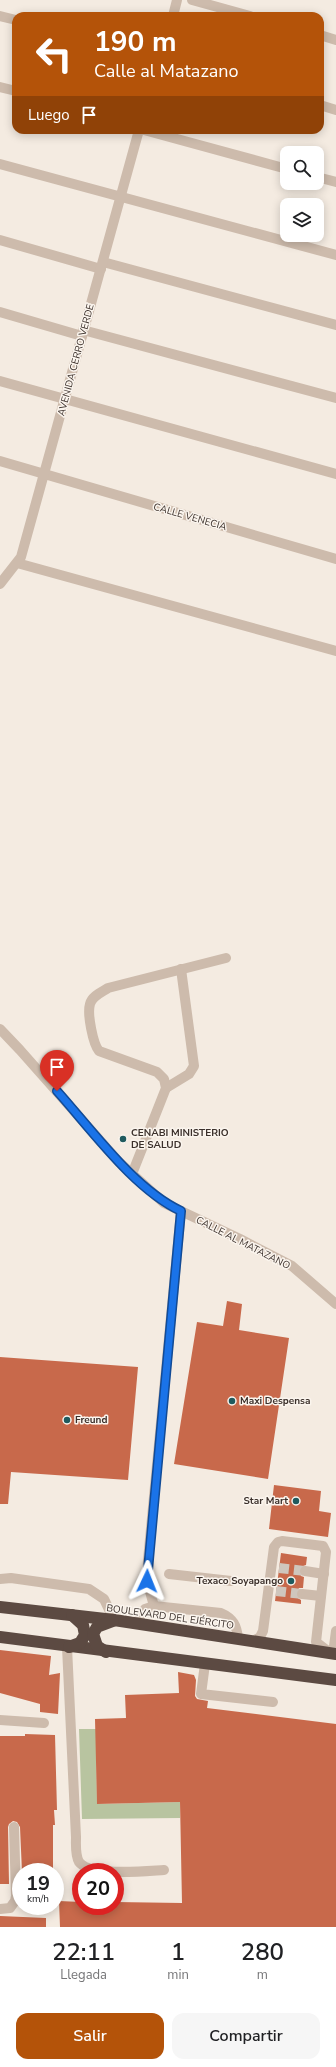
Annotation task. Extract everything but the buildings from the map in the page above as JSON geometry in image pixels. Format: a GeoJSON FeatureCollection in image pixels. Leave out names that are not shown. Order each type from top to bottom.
{"type":"FeatureCollection","features":[{"type":"Feature","properties":{"kind":"highway","name":"BOULEVARD DEL EJÉRCITO"},"geometry":{"type":"LineString","coordinates":[[0,1607],[114,1620],[333,1654]]}},
{"type":"Feature","properties":{"kind":"highway"},"geometry":{"type":"LineString","coordinates":[[67,1647],[80,1643],[85,1635],[83,1625],[72,1615]]}},
{"type":"Feature","properties":{"kind":"highway"},"geometry":{"type":"LineString","coordinates":[[106,1652],[97,1646],[93,1634],[97,1627],[114,1620]]}},
{"type":"Feature","properties":{"kind":"highway"},"geometry":{"type":"LineString","coordinates":[[0,1638],[336,1680]]}},
{"type":"Feature","properties":{"kind":"street"},"geometry":{"type":"LineString","coordinates":[[173,12],[177,0]]}},
{"type":"Feature","properties":{"kind":"street"},"geometry":{"type":"LineString","coordinates":[[192,0],[236,12]]}},
{"type":"Feature","properties":{"kind":"street"},"geometry":{"type":"LineString","coordinates":[[0,16],[12,19]]}},
{"type":"Feature","properties":{"kind":"street"},"geometry":{"type":"LineString","coordinates":[[324,36],[336,40]]}},
{"type":"Feature","properties":{"kind":"street"},"geometry":{"type":"LineString","coordinates":[[0,86],[12,90]]}},
{"type":"Feature","properties":{"kind":"street"},"geometry":{"type":"LineString","coordinates":[[324,106],[336,110]]}},
{"type":"Feature","properties":{"kind":"street","name":"AVENIDA CERRO VERDE"},"geometry":{"type":"LineString","coordinates":[[0,584],[21,557],[138,134]]}},
{"type":"Feature","properties":{"kind":"street"},"geometry":{"type":"LineString","coordinates":[[159,134],[280,167]]}},
{"type":"Feature","properties":{"kind":"street"},"geometry":{"type":"LineString","coordinates":[[0,164],[336,255]]}},
{"type":"Feature","properties":{"kind":"street"},"geometry":{"type":"LineString","coordinates":[[324,179],[336,182]]}},
{"type":"Feature","properties":{"kind":"street"},"geometry":{"type":"LineString","coordinates":[[0,240],[336,325]]}},
{"type":"Feature","properties":{"kind":"street"},"geometry":{"type":"LineString","coordinates":[[0,312],[336,398]]}},
{"type":"Feature","properties":{"kind":"street"},"geometry":{"type":"LineString","coordinates":[[0,381],[336,474]]}},
{"type":"Feature","properties":{"kind":"street","name":"CALLE VENECIA"},"geometry":{"type":"LineString","coordinates":[[0,461],[336,559]]}},
{"type":"Feature","properties":{"kind":"street"},"geometry":{"type":"LineString","coordinates":[[17,563],[336,651]]}},
{"type":"Feature","properties":{"kind":"street"},"geometry":{"type":"LineString","coordinates":[[132,1174],[166,1088],[164,1080],[157,1072],[99,1051],[94,1046],[92,1038],[90,1004],[96,996],[108,988],[226,958]]}},
{"type":"Feature","properties":{"kind":"street"},"geometry":{"type":"LineString","coordinates":[[166,1088],[189,1074],[194,1066],[181,969]]}},
{"type":"Feature","properties":{"kind":"street","name":"CALLE AL MATAZANO"},"geometry":{"type":"LineString","coordinates":[[0,1029],[132,1174],[164,1203],[292,1266],[336,1304]]}},
{"type":"Feature","properties":{"kind":"street"},"geometry":{"type":"LineString","coordinates":[[154,1606],[147,1581],[148,1560],[181,1211]]}},
{"type":"Feature","properties":{"kind":"street"},"geometry":{"type":"LineString","coordinates":[[253,1642],[260,1637],[263,1631],[272,1591],[275,1568],[274,1547],[278,1542],[282,1541],[323,1546],[326,1552],[316,1642],[333,1654],[336,1631]]}},
{"type":"Feature","properties":{"kind":"street"},"geometry":{"type":"LineString","coordinates":[[305,1571],[324,1574]]}},
{"type":"Feature","properties":{"kind":"street"},"geometry":{"type":"LineString","coordinates":[[169,1574],[231,1581]]}},
{"type":"Feature","properties":{"kind":"street"},"geometry":{"type":"LineString","coordinates":[[0,1580],[11,1578],[89,1589],[104,1599],[114,1620]]}},
{"type":"Feature","properties":{"kind":"street"},"geometry":{"type":"LineString","coordinates":[[302,1594],[321,1596]]}},
{"type":"Feature","properties":{"kind":"street"},"geometry":{"type":"LineString","coordinates":[[136,1624],[145,1609],[154,1606],[207,1611],[228,1616],[234,1622],[238,1639]]}},
{"type":"Feature","properties":{"kind":"street"},"geometry":{"type":"LineString","coordinates":[[67,1647],[76,1837],[79,1861],[84,1866],[98,1871],[164,1870]]}},
{"type":"Feature","properties":{"kind":"street"},"geometry":{"type":"LineString","coordinates":[[205,1664],[201,1694],[274,1702]]}},
{"type":"Feature","properties":{"kind":"street"},"geometry":{"type":"LineString","coordinates":[[0,1720],[44,1723]]}},
{"type":"Feature","properties":{"kind":"street"},"geometry":{"type":"LineString","coordinates":[[0,1909],[10,1908],[15,1901],[16,1896],[14,1827]]}},
{"type":"Feature","properties":{"kind":"green space"},"geometry":{"type":"Polygon","coordinates":[[[79,1729],[96,1729],[97,1804],[180,1802],[180,1818],[82,1819],[79,1729]]]}},
{"type":"Feature","properties":{"kind":"tunnel"},"geometry":{"type":"LineString","coordinates":[[279,1568],[305,1571]]}},
{"type":"Feature","properties":{"kind":"tunnel"},"geometry":{"type":"LineString","coordinates":[[276,1591],[302,1594]]}},
{"type":"Feature","properties":{"kind":"place","name":"CENABI MINISTERIO DE SALUD"},"geometry":{"type":"Point","coordinates":[123,1139]}},
{"type":"Feature","properties":{"kind":"place","name":"Maxi Despensa"},"geometry":{"type":"Point","coordinates":[232,1401]}},
{"type":"Feature","properties":{"kind":"place","name":"Freund"},"geometry":{"type":"Point","coordinates":[67,1420]}},
{"type":"Feature","properties":{"kind":"place","name":"Star Mart"},"geometry":{"type":"Point","coordinates":[296,1501]}},
{"type":"Feature","properties":{"kind":"place","name":"Texaco Soyapango"},"geometry":{"type":"Point","coordinates":[291,1581]}},
{"type":"Feature","properties":{"kind":"route"},"geometry":{"type":"LineString","coordinates":[[57,1091],[119,1162],[164,1203],[181,1211],[147,1581]]}}]}
